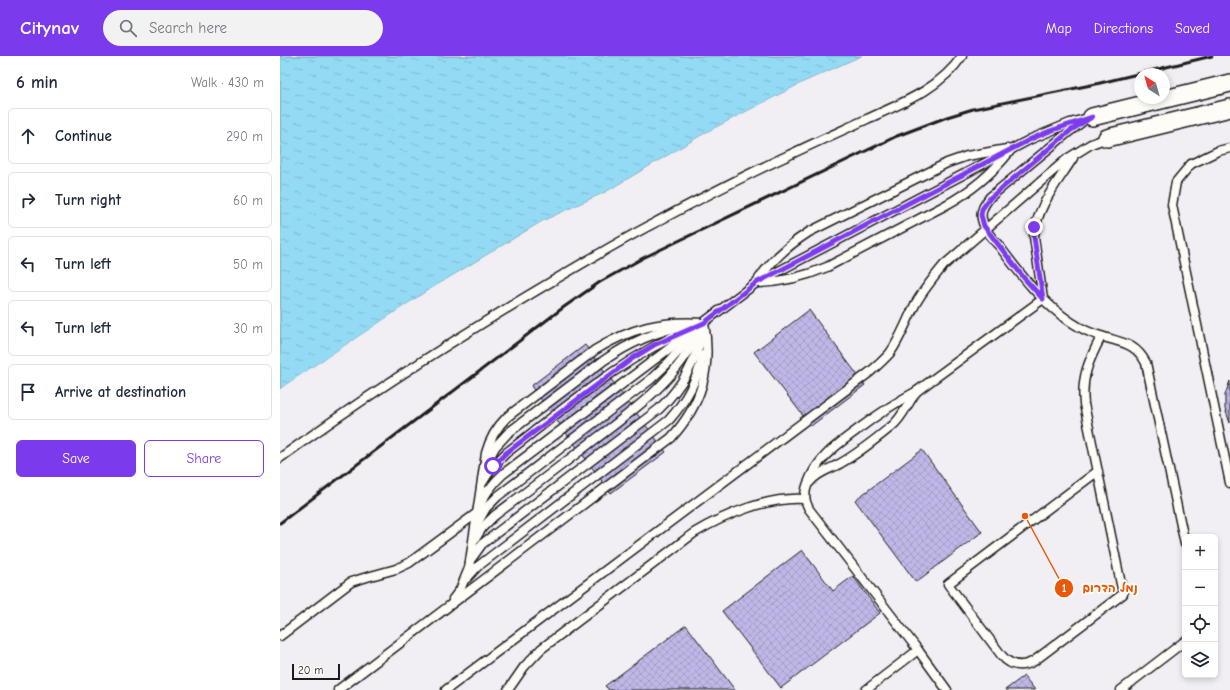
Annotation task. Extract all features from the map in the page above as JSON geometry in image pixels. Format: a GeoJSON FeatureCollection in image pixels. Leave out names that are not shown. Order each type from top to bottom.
{"type":"FeatureCollection","features":[{"type":"Feature","properties":{"kind":"street"},"geometry":{"type":"LineString","coordinates":[[1092,117],[1230,82]]}},
{"type":"Feature","properties":{"kind":"street"},"geometry":{"type":"LineString","coordinates":[[1107,138],[1230,108]]}},
{"type":"Feature","properties":{"kind":"lane"},"geometry":{"type":"LineString","coordinates":[[280,458],[414,366],[567,272],[722,188],[787,156],[911,99],[947,74],[962,56]]}},
{"type":"Feature","properties":{"kind":"lane"},"geometry":{"type":"LineString","coordinates":[[280,636],[347,585],[359,579],[396,569],[410,563],[478,511],[483,497],[490,487],[503,474],[756,283],[1012,149],[1050,131],[1092,117]]}},
{"type":"Feature","properties":{"kind":"lane"},"geometry":{"type":"LineString","coordinates":[[1092,117],[1070,131],[990,198],[985,203],[981,215],[982,220],[986,229],[1024,278],[1043,299],[1072,323],[1101,336],[1133,347],[1146,363],[1183,534]]}},
{"type":"Feature","properties":{"kind":"lane"},"geometry":{"type":"LineString","coordinates":[[446,690],[875,368],[890,352],[917,302],[933,278],[948,262],[1077,152],[1091,144],[1107,138]]}},
{"type":"Feature","properties":{"kind":"lane"},"geometry":{"type":"LineString","coordinates":[[1230,148],[1218,151],[1191,164],[1176,182],[1172,206],[1230,483]]}},
{"type":"Feature","properties":{"kind":"lane"},"geometry":{"type":"LineString","coordinates":[[756,283],[772,261],[782,251],[810,232],[947,163],[982,152],[1012,149]]}},
{"type":"Feature","properties":{"kind":"lane"},"geometry":{"type":"LineString","coordinates":[[756,283],[787,281],[827,267],[958,199],[982,181],[1012,149]]}},
{"type":"Feature","properties":{"kind":"lane"},"geometry":{"type":"LineString","coordinates":[[1043,299],[1034,237],[1034,227],[1041,209],[1077,152]]}},
{"type":"Feature","properties":{"kind":"lane"},"geometry":{"type":"LineString","coordinates":[[947,690],[809,509],[805,499],[807,486],[816,465],[830,450],[893,404],[918,391],[1043,299]]}},
{"type":"Feature","properties":{"kind":"lane"},"geometry":{"type":"LineString","coordinates":[[469,568],[486,453],[489,442],[500,424],[507,417],[595,350],[622,335],[644,327],[674,322],[704,323]]}},
{"type":"Feature","properties":{"kind":"lane"},"geometry":{"type":"LineString","coordinates":[[483,470],[495,447],[508,433],[608,357],[649,336],[685,325],[704,323]]}},
{"type":"Feature","properties":{"kind":"lane"},"geometry":{"type":"LineString","coordinates":[[481,485],[493,466],[506,453],[612,372],[654,345],[704,323]]}},
{"type":"Feature","properties":{"kind":"lane"},"geometry":{"type":"LineString","coordinates":[[475,528],[486,508],[498,496],[650,380],[683,348],[704,323]]}},
{"type":"Feature","properties":{"kind":"lane"},"geometry":{"type":"LineString","coordinates":[[473,542],[482,528],[494,516],[652,395],[665,383],[687,354],[704,323]]}},
{"type":"Feature","properties":{"kind":"lane"},"geometry":{"type":"LineString","coordinates":[[460,590],[472,559],[482,544],[647,419],[670,399],[687,374],[695,358],[701,341],[704,323]]}},
{"type":"Feature","properties":{"kind":"lane"},"geometry":{"type":"LineString","coordinates":[[438,614],[454,599],[465,581],[477,567],[669,420],[689,394],[696,380],[703,352],[704,323]]}},
{"type":"Feature","properties":{"kind":"lane"},"geometry":{"type":"LineString","coordinates":[[338,690],[665,443],[676,433],[694,406],[703,380],[707,352],[704,323]]}},
{"type":"Feature","properties":{"kind":"lane"},"geometry":{"type":"LineString","coordinates":[[1098,471],[948,584],[1002,656],[1011,664],[1023,666],[1034,661],[1123,594],[1083,394],[1083,384],[1087,365],[1101,336]]}},
{"type":"Feature","properties":{"kind":"lane"},"geometry":{"type":"LineString","coordinates":[[807,486],[817,474],[850,457],[898,421],[911,399],[918,391]]}},
{"type":"Feature","properties":{"kind":"lane"},"geometry":{"type":"LineString","coordinates":[[508,690],[524,666],[540,649],[694,533],[720,519],[757,506],[783,499],[805,499]]}},
{"type":"Feature","properties":{"kind":"lane"},"geometry":{"type":"LineString","coordinates":[[1121,690],[1184,642]]}},
{"type":"Feature","properties":{"kind":"lane"},"geometry":{"type":"LineString","coordinates":[[866,690],[918,650]]}},
{"type":"Feature","properties":{"kind":"water"},"geometry":{"type":"Polygon","coordinates":[[[280,56],[862,56],[804,82],[709,131],[606,192],[543,221],[424,293],[280,389],[280,56]]]}},
{"type":"Feature","properties":{"kind":"pier"},"geometry":{"type":"Polygon","coordinates":[[[864,56],[863,58],[805,83],[710,133],[606,194],[544,223],[425,295],[280,391],[280,389],[287,384],[424,293],[543,221],[606,192],[709,131],[804,82],[864,56]]]}},
{"type":"Feature","properties":{"kind":"building"},"geometry":{"type":"Polygon","coordinates":[[[809,310],[865,385],[811,426],[754,352],[809,310]]]}},
{"type":"Feature","properties":{"kind":"building"},"geometry":{"type":"Polygon","coordinates":[[[585,345],[666,452],[611,493],[531,386],[585,345]]]}},
{"type":"Feature","properties":{"kind":"building"},"geometry":{"type":"Polygon","coordinates":[[[1230,381],[1230,423],[1225,409],[1225,395],[1230,381]]]}},
{"type":"Feature","properties":{"kind":"building"},"geometry":{"type":"Polygon","coordinates":[[[922,450],[982,532],[916,582],[855,500],[922,450]]]}},
{"type":"Feature","properties":{"kind":"building"},"geometry":{"type":"Polygon","coordinates":[[[802,550],[833,591],[853,576],[880,613],[781,688],[722,611],[802,550]]]}},
{"type":"Feature","properties":{"kind":"building"},"geometry":{"type":"Polygon","coordinates":[[[686,625],[735,690],[609,690],[605,686],[686,625]]]}},
{"type":"Feature","properties":{"kind":"building"},"geometry":{"type":"Polygon","coordinates":[[[1024,676],[1035,690],[1005,690],[1024,676]]]}},
{"type":"Feature","properties":{"kind":"railway"},"geometry":{"type":"LineString","coordinates":[[280,523],[564,307],[600,282],[643,258],[897,136],[947,117],[973,109],[1096,84],[1212,56]]}},
{"type":"Feature","properties":{"kind":"place","name":"נמל הדרום"},"geometry":{"type":"Point","coordinates":[1025,516]}},
{"type":"Feature","properties":{"kind":"route"},"geometry":{"type":"LineString","coordinates":[[493,466],[506,453],[612,372],[654,345],[704,323],[756,283],[1031,139],[1070,123],[1092,117],[1080,123],[1070,131],[990,198],[982,209],[981,215],[984,226],[1015,267],[1043,299],[1036,254],[1034,227]]}}]}
